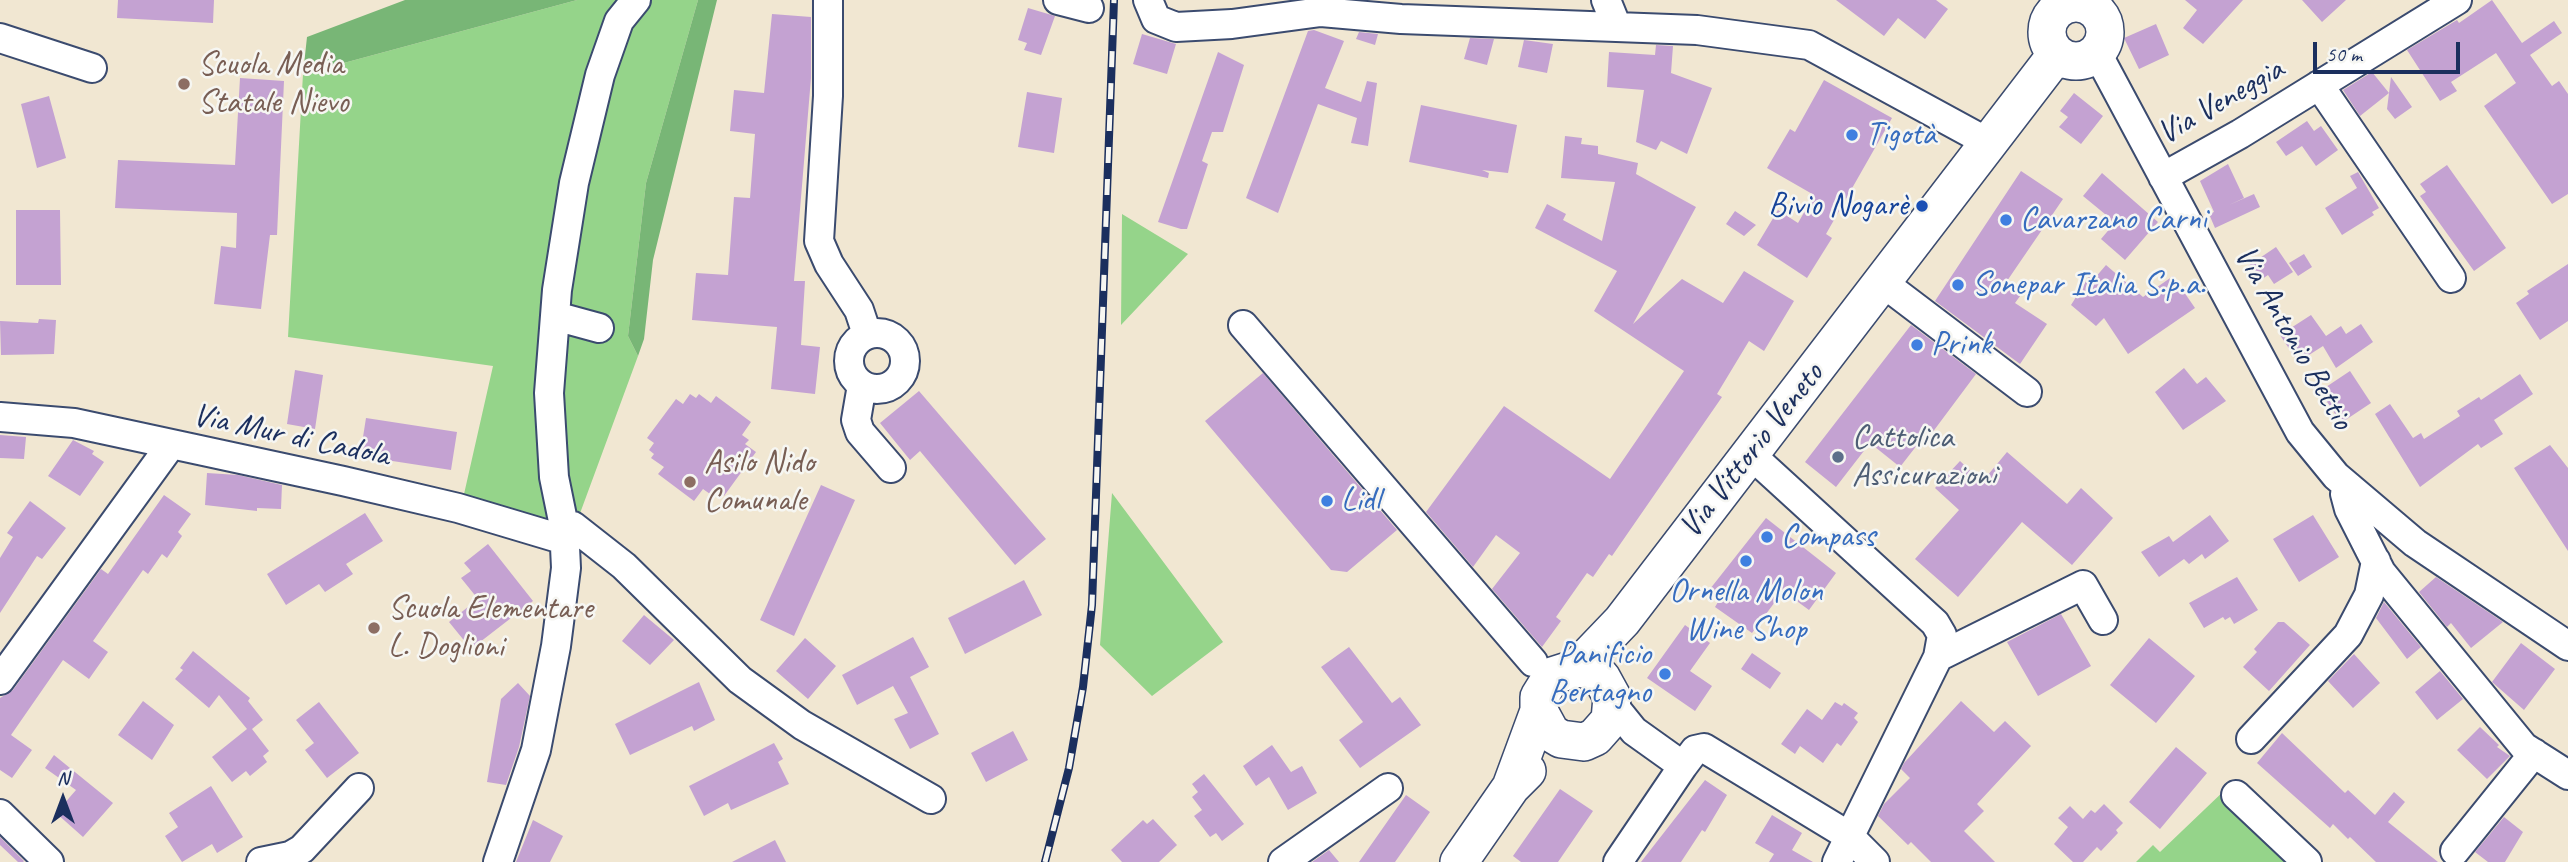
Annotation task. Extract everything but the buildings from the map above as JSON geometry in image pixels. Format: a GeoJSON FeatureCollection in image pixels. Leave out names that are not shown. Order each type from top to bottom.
{"type":"FeatureCollection","features":[{"type":"Feature","properties":{"kind":"main road"},"geometry":{"type":"LineString","coordinates":[[2074,4],[2102,19],[2105,37],[2097,53],[2077,62],[2056,55],[2048,44],[2046,32],[2049,19],[2074,4]]}},
{"type":"Feature","properties":{"kind":"main road","name":"Via Vittorio Veneto"},"geometry":{"type":"LineString","coordinates":[[1511,787],[1539,710],[1544,685],[1559,672],[1577,668],[1622,621],[2056,55]]}},
{"type":"Feature","properties":{"kind":"main road","name":"Via Vittorio Veneto"},"geometry":{"type":"LineString","coordinates":[[1459,862],[1511,787],[1538,761],[1606,719],[1622,621]]}},
{"type":"Feature","properties":{"kind":"main road"},"geometry":{"type":"LineString","coordinates":[[1539,710],[1551,733],[1606,719],[1590,670],[1577,668]]}},
{"type":"Feature","properties":{"kind":"street"},"geometry":{"type":"LineString","coordinates":[[498,862],[536,750],[556,646],[566,568],[564,533],[554,477],[549,393],[555,316],[574,183],[586,129],[619,21],[636,0]]}},
{"type":"Feature","properties":{"kind":"street"},"geometry":{"type":"LineString","coordinates":[[828,0],[828,96],[819,241],[829,264],[859,310],[867,334]]}},
{"type":"Feature","properties":{"kind":"street"},"geometry":{"type":"LineString","coordinates":[[1058,0],[1089,8]]}},
{"type":"Feature","properties":{"kind":"street"},"geometry":{"type":"LineString","coordinates":[[1148,0],[1156,19],[1176,27],[1232,24],[1321,12],[1401,19],[1558,12],[1617,27],[1697,30],[1809,45],[1989,143]]}},
{"type":"Feature","properties":{"kind":"street"},"geometry":{"type":"LineString","coordinates":[[1606,0],[1617,27]]}},
{"type":"Feature","properties":{"kind":"street","name":"Via Veneggia"},"geometry":{"type":"LineString","coordinates":[[2163,177],[2457,0]]}},
{"type":"Feature","properties":{"kind":"street"},"geometry":{"type":"LineString","coordinates":[[0,37],[80,64]]}},
{"type":"Feature","properties":{"kind":"street","name":"Via Antonio Bettio"},"geometry":{"type":"LineString","coordinates":[[2097,53],[2300,432],[2348,487],[2415,543],[2568,646]]}},
{"type":"Feature","properties":{"kind":"street"},"geometry":{"type":"LineString","coordinates":[[2319,85],[2451,278]]}},
{"type":"Feature","properties":{"kind":"street"},"geometry":{"type":"LineString","coordinates":[[1882,282],[2027,392]]}},
{"type":"Feature","properties":{"kind":"street"},"geometry":{"type":"LineString","coordinates":[[555,316],[599,328]]}},
{"type":"Feature","properties":{"kind":"street"},"geometry":{"type":"LineString","coordinates":[[1243,326],[1533,662]]}},
{"type":"Feature","properties":{"kind":"street"},"geometry":{"type":"LineString","coordinates":[[867,334],[886,334],[894,339],[904,354],[902,373],[889,386],[871,388],[862,385],[850,371],[848,362],[853,345],[867,334]]}},
{"type":"Feature","properties":{"kind":"street"},"geometry":{"type":"LineString","coordinates":[[862,385],[856,420],[860,432],[891,468]]}},
{"type":"Feature","properties":{"kind":"street","name":"Via Mur di Cadola"},"geometry":{"type":"LineString","coordinates":[[0,417],[74,423],[170,446],[343,481],[564,533],[573,526],[624,566],[740,680],[802,725],[931,800]]}},
{"type":"Feature","properties":{"kind":"street"},"geometry":{"type":"LineString","coordinates":[[0,680],[170,446]]}},
{"type":"Feature","properties":{"kind":"street"},"geometry":{"type":"LineString","coordinates":[[1750,454],[1940,627],[1942,643],[1938,657],[1837,862]]}},
{"type":"Feature","properties":{"kind":"street"},"geometry":{"type":"LineString","coordinates":[[2348,487],[2345,494],[2349,509],[2381,572],[2524,747],[2568,775]]}},
{"type":"Feature","properties":{"kind":"street"},"geometry":{"type":"LineString","coordinates":[[2251,739],[2348,635],[2369,595],[2376,561]]}},
{"type":"Feature","properties":{"kind":"street"},"geometry":{"type":"LineString","coordinates":[[1938,657],[2083,585],[2103,620]]}},
{"type":"Feature","properties":{"kind":"street"},"geometry":{"type":"LineString","coordinates":[[1606,719],[1683,766]]}},
{"type":"Feature","properties":{"kind":"street"},"geometry":{"type":"LineString","coordinates":[[1618,862],[1695,750],[1704,748],[1849,836],[1875,862]]}},
{"type":"Feature","properties":{"kind":"street"},"geometry":{"type":"LineString","coordinates":[[2455,851],[2534,753]]}},
{"type":"Feature","properties":{"kind":"street"},"geometry":{"type":"LineString","coordinates":[[261,862],[290,856],[302,849],[359,788]]}},
{"type":"Feature","properties":{"kind":"street"},"geometry":{"type":"LineString","coordinates":[[1283,862],[1388,788]]}},
{"type":"Feature","properties":{"kind":"street"},"geometry":{"type":"LineString","coordinates":[[2236,795],[2307,862]]}},
{"type":"Feature","properties":{"kind":"street"},"geometry":{"type":"LineString","coordinates":[[0,814],[49,862]]}},
{"type":"Feature","properties":{"kind":"green space"},"geometry":{"type":"Polygon","coordinates":[[[405,0],[577,0],[303,74],[307,37],[405,0]]]}},
{"type":"Feature","properties":{"kind":"green space"},"geometry":{"type":"Polygon","coordinates":[[[577,0],[698,0],[646,183],[628,336],[638,356],[572,535],[462,503],[493,366],[288,337],[303,74],[577,0]]]}},
{"type":"Feature","properties":{"kind":"green space"},"geometry":{"type":"Polygon","coordinates":[[[698,0],[717,0],[653,260],[644,339],[638,356],[628,336],[646,183],[698,0]]]}},
{"type":"Feature","properties":{"kind":"green space"},"geometry":{"type":"Polygon","coordinates":[[[1122,214],[1188,254],[1121,325],[1122,214]]]}},
{"type":"Feature","properties":{"kind":"green space"},"geometry":{"type":"Polygon","coordinates":[[[1112,493],[1223,642],[1152,696],[1100,645],[1112,493]]]}},
{"type":"Feature","properties":{"kind":"green space"},"geometry":{"type":"Polygon","coordinates":[[[2227,788],[2307,862],[2136,862],[2153,845],[2160,852],[2227,788]]]}},
{"type":"Feature","properties":{"kind":"railway"},"geometry":{"type":"LineString","coordinates":[[1045,862],[1069,768],[1083,687],[1092,605],[1114,0]]}},
{"type":"Feature","properties":{"kind":"place","name":"Scuola Media Statale Nievo"},"geometry":{"type":"Point","coordinates":[184,84]}},
{"type":"Feature","properties":{"kind":"place","name":"Tigotà"},"geometry":{"type":"Point","coordinates":[1852,135]}},
{"type":"Feature","properties":{"kind":"place","name":"Bivio Nogarè"},"geometry":{"type":"Point","coordinates":[1922,206]}},
{"type":"Feature","properties":{"kind":"place","name":"Cavarzano Carni"},"geometry":{"type":"Point","coordinates":[2006,220]}},
{"type":"Feature","properties":{"kind":"place","name":"Sonepar Italia S.p.a."},"geometry":{"type":"Point","coordinates":[1958,285]}},
{"type":"Feature","properties":{"kind":"place","name":"Prink"},"geometry":{"type":"Point","coordinates":[1917,345]}},
{"type":"Feature","properties":{"kind":"place","name":"Cattolica Assicurazioni"},"geometry":{"type":"Point","coordinates":[1838,457]}},
{"type":"Feature","properties":{"kind":"place","name":"Asilo Nido Comunale"},"geometry":{"type":"Point","coordinates":[690,482]}},
{"type":"Feature","properties":{"kind":"place","name":"Lidl"},"geometry":{"type":"Point","coordinates":[1327,501]}},
{"type":"Feature","properties":{"kind":"place","name":"Compass"},"geometry":{"type":"Point","coordinates":[1767,537]}},
{"type":"Feature","properties":{"kind":"place","name":"Ornella Molon Wine Shop"},"geometry":{"type":"Point","coordinates":[1746,561]}},
{"type":"Feature","properties":{"kind":"place","name":"Scuola Elementare L. Doglioni"},"geometry":{"type":"Point","coordinates":[374,628]}},
{"type":"Feature","properties":{"kind":"place","name":"Panificio Bertagno"},"geometry":{"type":"Point","coordinates":[1665,674]}}]}
